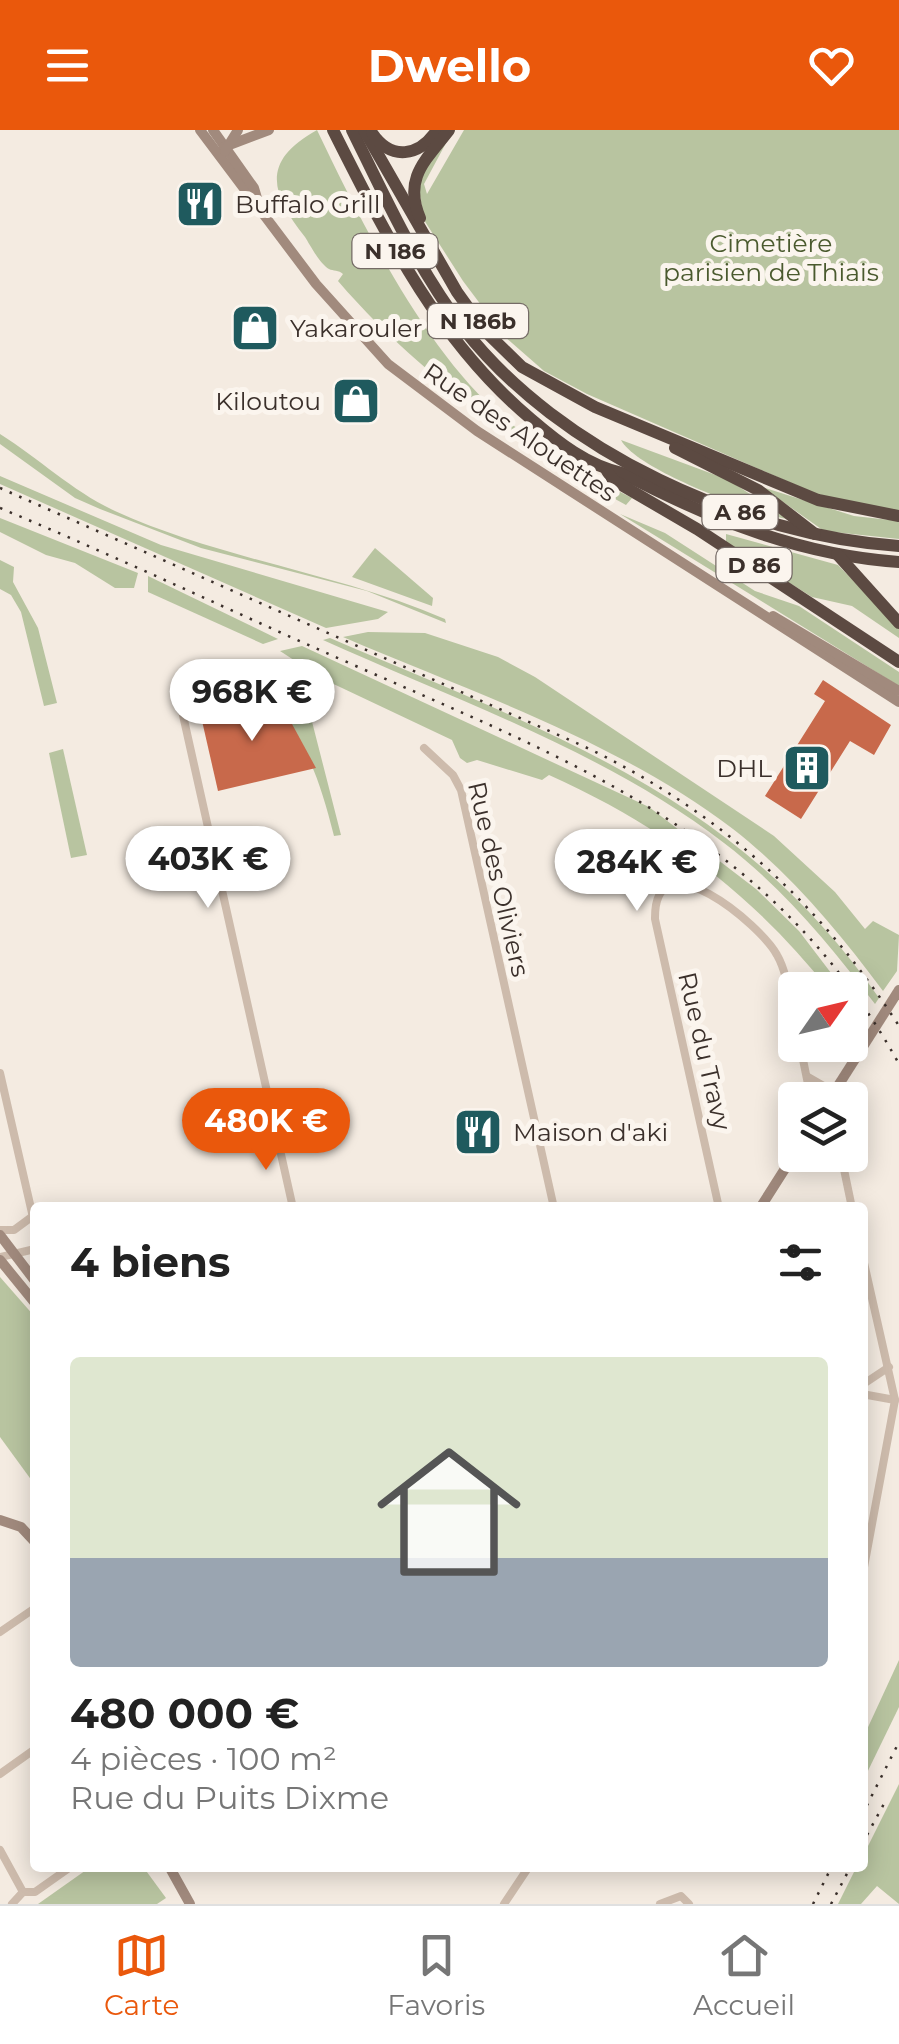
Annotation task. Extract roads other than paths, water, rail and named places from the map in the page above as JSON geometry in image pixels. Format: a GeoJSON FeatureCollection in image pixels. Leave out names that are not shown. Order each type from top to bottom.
{"type":"FeatureCollection","features":[{"type":"Feature","properties":{"kind":"highway","name":"N 186"},"geometry":{"type":"LineString","coordinates":[[333,130],[412,280],[471,362]]}},
{"type":"Feature","properties":{"kind":"highway","name":"N 186"},"geometry":{"type":"LineString","coordinates":[[352,130],[428,274],[485,354]]}},
{"type":"Feature","properties":{"kind":"highway"},"geometry":{"type":"LineString","coordinates":[[367,130],[387,150],[404,154],[424,145],[437,130]]}},
{"type":"Feature","properties":{"kind":"highway","name":"N 186b"},"geometry":{"type":"LineString","coordinates":[[367,130],[429,248],[470,312],[506,353],[595,407],[714,468]]}},
{"type":"Feature","properties":{"kind":"highway"},"geometry":{"type":"LineString","coordinates":[[429,248],[430,238],[412,197],[414,179],[420,164],[448,130]]}},
{"type":"Feature","properties":{"kind":"highway","name":"A 86"},"geometry":{"type":"LineString","coordinates":[[485,354],[525,394],[592,441],[718,504],[832,540],[899,546]]}},
{"type":"Feature","properties":{"kind":"highway","name":"A 86"},"geometry":{"type":"LineString","coordinates":[[471,362],[552,438],[607,471],[622,474],[757,534],[833,554],[899,562]]}},
{"type":"Feature","properties":{"kind":"highway"},"geometry":{"type":"LineString","coordinates":[[595,407],[818,500],[899,516]]}},
{"type":"Feature","properties":{"kind":"highway","name":"D 86"},"geometry":{"type":"LineString","coordinates":[[714,468],[798,519],[899,623]]}},
{"type":"Feature","properties":{"kind":"highway","name":"D 86"},"geometry":{"type":"LineString","coordinates":[[607,471],[616,482],[697,528],[899,662]]}},
{"type":"Feature","properties":{"kind":"main road","name":"Rue des Alouettes"},"geometry":{"type":"LineString","coordinates":[[206,130],[226,148],[246,176],[259,206]]}},
{"type":"Feature","properties":{"kind":"main road","name":"Rue des Alouettes"},"geometry":{"type":"LineString","coordinates":[[206,130],[223,162],[316,284],[388,364],[477,432],[753,608]]}},
{"type":"Feature","properties":{"kind":"main road"},"geometry":{"type":"LineString","coordinates":[[223,162],[226,148],[238,130]]}},
{"type":"Feature","properties":{"kind":"main road"},"geometry":{"type":"LineString","coordinates":[[226,148],[269,130]]}},
{"type":"Feature","properties":{"kind":"main road"},"geometry":{"type":"LineString","coordinates":[[246,176],[242,156],[247,142]]}},
{"type":"Feature","properties":{"kind":"main road"},"geometry":{"type":"LineString","coordinates":[[753,608],[790,624],[899,691]]}},
{"type":"Feature","properties":{"kind":"main road"},"geometry":{"type":"LineString","coordinates":[[753,608],[899,702]]}},
{"type":"Feature","properties":{"kind":"main road"},"geometry":{"type":"LineString","coordinates":[[840,1082],[899,990]]}},
{"type":"Feature","properties":{"kind":"main road"},"geometry":{"type":"LineString","coordinates":[[764,1202],[783,1172]]}},
{"type":"Feature","properties":{"kind":"main road"},"geometry":{"type":"LineString","coordinates":[[0,1233],[30,1275]]}},
{"type":"Feature","properties":{"kind":"main road"},"geometry":{"type":"LineString","coordinates":[[0,1258],[30,1297]]}},
{"type":"Feature","properties":{"kind":"main road"},"geometry":{"type":"LineString","coordinates":[[0,1520],[24,1528],[30,1536]]}},
{"type":"Feature","properties":{"kind":"main road"},"geometry":{"type":"LineString","coordinates":[[172,1872],[190,1904]]}},
{"type":"Feature","properties":{"kind":"street"},"geometry":{"type":"LineString","coordinates":[[176,684],[292,1202]]}},
{"type":"Feature","properties":{"kind":"street","name":"Rue des Oliviers"},"geometry":{"type":"LineString","coordinates":[[424,748],[454,775],[461,790],[553,1202]]}},
{"type":"Feature","properties":{"kind":"street","name":"Rue du Travy"},"geometry":{"type":"LineString","coordinates":[[720,1202],[655,919],[655,904],[666,888],[684,881],[699,886],[766,940],[778,956],[782,972]]}},
{"type":"Feature","properties":{"kind":"street"},"geometry":{"type":"LineString","coordinates":[[804,1062],[810,1082]]}},
{"type":"Feature","properties":{"kind":"street"},"geometry":{"type":"LineString","coordinates":[[0,1073],[30,1204]]}},
{"type":"Feature","properties":{"kind":"street"},"geometry":{"type":"LineString","coordinates":[[808,1077],[814,1082]]}},
{"type":"Feature","properties":{"kind":"street"},"geometry":{"type":"LineString","coordinates":[[844,1172],[851,1202]]}},
{"type":"Feature","properties":{"kind":"street"},"geometry":{"type":"LineString","coordinates":[[0,1233],[30,1223]]}},
{"type":"Feature","properties":{"kind":"street"},"geometry":{"type":"LineString","coordinates":[[0,1258],[30,1251]]}},
{"type":"Feature","properties":{"kind":"street"},"geometry":{"type":"LineString","coordinates":[[868,1279],[895,1400],[868,1546]]}},
{"type":"Feature","properties":{"kind":"street"},"geometry":{"type":"LineString","coordinates":[[868,1381],[889,1367]]}},
{"type":"Feature","properties":{"kind":"street"},"geometry":{"type":"LineString","coordinates":[[868,1395],[895,1400]]}},
{"type":"Feature","properties":{"kind":"street"},"geometry":{"type":"LineString","coordinates":[[0,1632],[30,1611]]}},
{"type":"Feature","properties":{"kind":"street"},"geometry":{"type":"LineString","coordinates":[[0,1774],[30,1753]]}},
{"type":"Feature","properties":{"kind":"street"},"geometry":{"type":"LineString","coordinates":[[0,1850],[23,1892]]}},
{"type":"Feature","properties":{"kind":"street"},"geometry":{"type":"LineString","coordinates":[[12,1904],[23,1892],[35,1892],[62,1872]]}},
{"type":"Feature","properties":{"kind":"street"},"geometry":{"type":"LineString","coordinates":[[504,1904],[525,1872]]}},
{"type":"Feature","properties":{"kind":"street"},"geometry":{"type":"LineString","coordinates":[[660,1904],[682,1896],[690,1904]]}},
{"type":"Feature","properties":{"kind":"railway"},"geometry":{"type":"LineString","coordinates":[[0,488],[630,770],[719,829],[799,899],[868,981],[899,1026]]}},
{"type":"Feature","properties":{"kind":"railway"},"geometry":{"type":"LineString","coordinates":[[0,508],[506,732],[657,812],[726,861],[790,917],[848,984],[899,1064]]}},
{"type":"Feature","properties":{"kind":"railway"},"geometry":{"type":"LineString","coordinates":[[868,1803],[899,1742]]}},
{"type":"Feature","properties":{"kind":"railway"},"geometry":{"type":"LineString","coordinates":[[868,1833],[885,1802]]}},
{"type":"Feature","properties":{"kind":"railway"},"geometry":{"type":"LineString","coordinates":[[813,1904],[829,1872]]}},
{"type":"Feature","properties":{"kind":"railway"},"geometry":{"type":"LineString","coordinates":[[831,1904],[848,1872]]}},
{"type":"Feature","properties":{"kind":"place","name":"Buffalo Grill"},"geometry":{"type":"Point","coordinates":[200,204]}},
{"type":"Feature","properties":{"kind":"place","name":"Yakarouler"},"geometry":{"type":"Point","coordinates":[255,328]}},
{"type":"Feature","properties":{"kind":"place","name":"Kiloutou"},"geometry":{"type":"Point","coordinates":[356,401]}},
{"type":"Feature","properties":{"kind":"place","name":"DHL"},"geometry":{"type":"Point","coordinates":[807,768]}},
{"type":"Feature","properties":{"kind":"place","name":"Maison d'aki"},"geometry":{"type":"Point","coordinates":[478,1132]}},
{"type":"Feature","properties":{"kind":"park label","name":"Cimetière parisien de Thiais"},"geometry":{"type":"Point","coordinates":[771,258]}}]}
